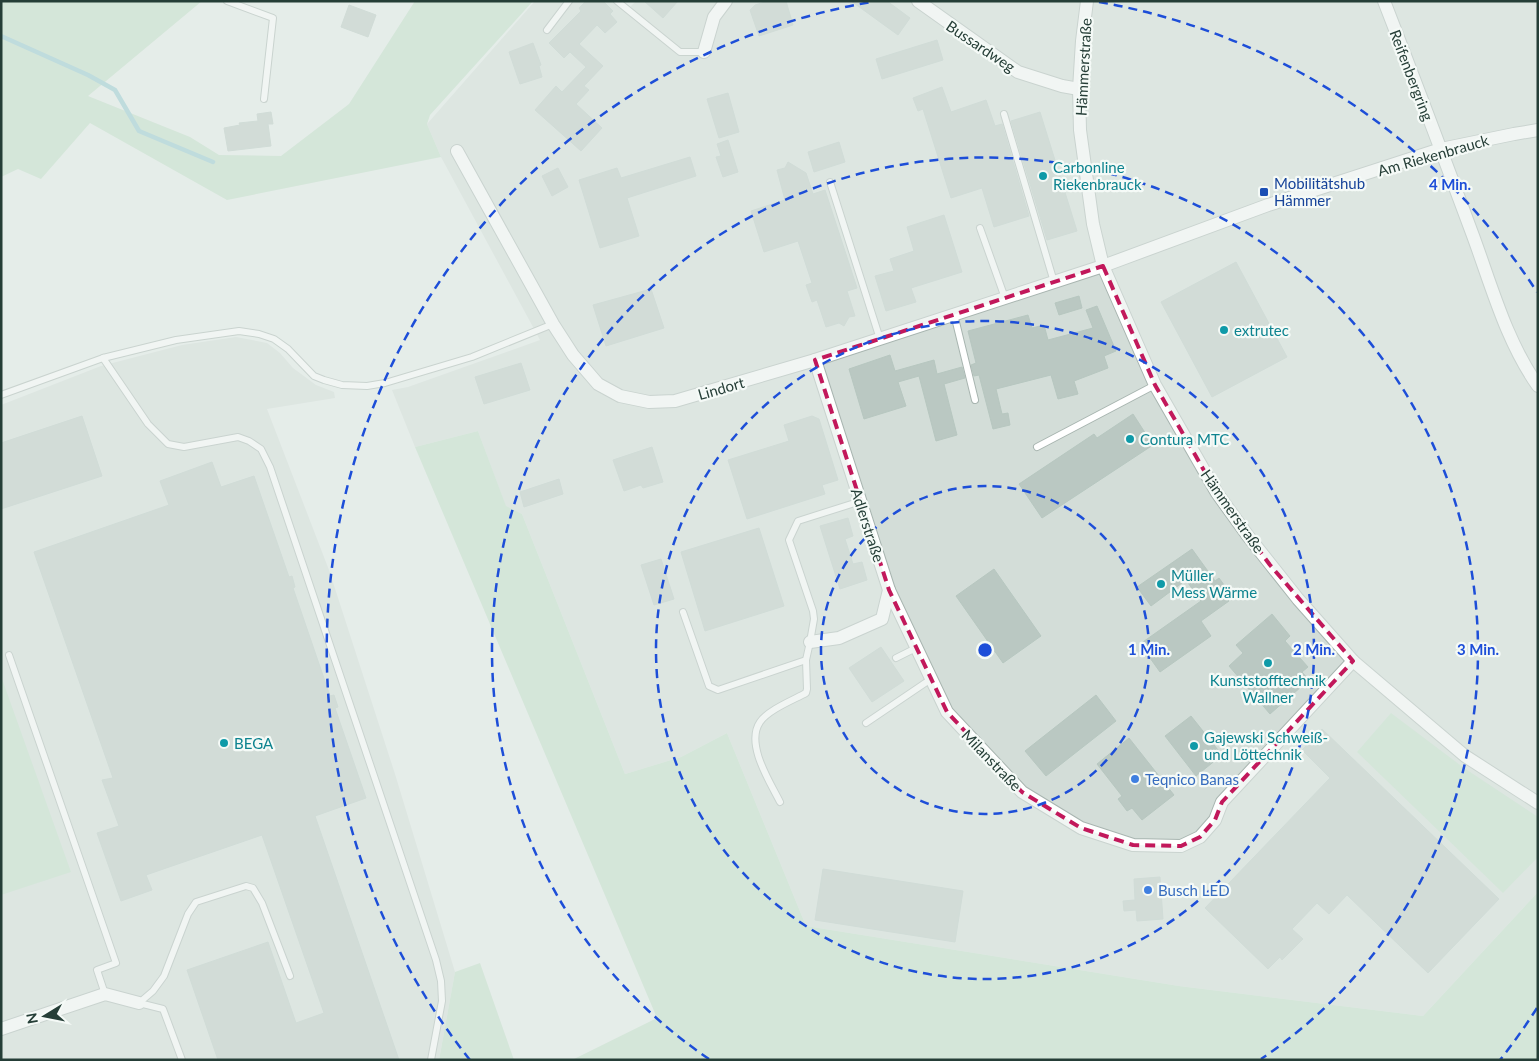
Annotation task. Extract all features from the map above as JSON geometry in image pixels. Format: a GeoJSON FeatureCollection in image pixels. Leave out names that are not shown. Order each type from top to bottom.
{"type":"FeatureCollection","features":[{"type":"Feature","properties":{"kind":"street"},"geometry":{"type":"LineString","coordinates":[[704,52],[714,16],[726,1]]}},
{"type":"Feature","properties":{"kind":"street","name":"Bussardweg"},"geometry":{"type":"LineString","coordinates":[[918,1],[1018,72],[1062,86],[1079,89]]}},
{"type":"Feature","properties":{"kind":"street","name":"Hämmerstraße"},"geometry":{"type":"LineString","coordinates":[[1087,1],[1079,89],[1080,130],[1086,180],[1103,266],[1155,386],[1218,493],[1248,536],[1298,599],[1353,661],[1465,756],[1538,803]]}},
{"type":"Feature","properties":{"kind":"street","name":"Reifenbergring"},"geometry":{"type":"LineString","coordinates":[[1384,1],[1508,331],[1529,374],[1538,386]]}},
{"type":"Feature","properties":{"kind":"street","name":"Am Riekenbrauck"},"geometry":{"type":"LineString","coordinates":[[1103,266],[1268,205],[1441,149],[1538,130]]}},
{"type":"Feature","properties":{"kind":"street","name":"Lindort"},"geometry":{"type":"LineString","coordinates":[[457,151],[553,324],[573,355],[598,384],[620,396],[648,402],[674,401],[815,360],[1103,266]]}},
{"type":"Feature","properties":{"kind":"street","name":"Adlerstraße"},"geometry":{"type":"LineString","coordinates":[[815,360],[889,590]]}},
{"type":"Feature","properties":{"kind":"street"},"geometry":{"type":"LineString","coordinates":[[810,642],[839,638],[882,618],[889,590]]}},
{"type":"Feature","properties":{"kind":"street","name":"Milanstraße"},"geometry":{"type":"LineString","coordinates":[[889,590],[946,712],[1022,792],[1081,828],[1133,846],[1181,846],[1200,837],[1215,820],[1222,802],[1353,661]]}},
{"type":"Feature","properties":{"kind":"street"},"geometry":{"type":"LineString","coordinates":[[1,1029],[104,994],[139,1002]]}},
{"type":"Feature","properties":{"kind":"lane"},"geometry":{"type":"LineString","coordinates":[[227,1],[273,18],[264,98]]}},
{"type":"Feature","properties":{"kind":"lane"},"geometry":{"type":"LineString","coordinates":[[546,30],[569,1]]}},
{"type":"Feature","properties":{"kind":"lane"},"geometry":{"type":"LineString","coordinates":[[617,1],[680,52],[704,52]]}},
{"type":"Feature","properties":{"kind":"lane"},"geometry":{"type":"LineString","coordinates":[[1004,114],[1054,282]]}},
{"type":"Feature","properties":{"kind":"lane"},"geometry":{"type":"LineString","coordinates":[[830,182],[880,339]]}},
{"type":"Feature","properties":{"kind":"lane"},"geometry":{"type":"LineString","coordinates":[[980,228],[1005,298]]}},
{"type":"Feature","properties":{"kind":"lane"},"geometry":{"type":"LineString","coordinates":[[954,314],[975,400]]}},
{"type":"Feature","properties":{"kind":"lane"},"geometry":{"type":"LineString","coordinates":[[1,395],[103,358],[176,340],[239,331],[259,334],[274,339],[288,349],[314,376],[342,385],[367,386],[385,383],[442,367],[507,344],[553,324]]}},
{"type":"Feature","properties":{"kind":"lane"},"geometry":{"type":"LineString","coordinates":[[103,358],[148,424],[168,444],[184,447],[238,437],[249,440],[261,449],[270,467],[436,960],[441,980],[442,1001],[431,1060]]}},
{"type":"Feature","properties":{"kind":"lane"},"geometry":{"type":"LineString","coordinates":[[1038,447],[1155,386]]}},
{"type":"Feature","properties":{"kind":"lane"},"geometry":{"type":"LineString","coordinates":[[780,802],[759,760],[756,746],[756,731],[760,721],[770,712],[806,692],[806,660],[814,619],[789,540],[798,521],[861,501]]}},
{"type":"Feature","properties":{"kind":"lane"},"geometry":{"type":"LineString","coordinates":[[683,612],[709,686],[718,690],[806,660]]}},
{"type":"Feature","properties":{"kind":"lane"},"geometry":{"type":"LineString","coordinates":[[896,658],[916,648]]}},
{"type":"Feature","properties":{"kind":"lane"},"geometry":{"type":"LineString","coordinates":[[9,655],[116,962],[97,970],[104,994]]}},
{"type":"Feature","properties":{"kind":"lane"},"geometry":{"type":"LineString","coordinates":[[866,723],[931,680]]}},
{"type":"Feature","properties":{"kind":"lane"},"geometry":{"type":"LineString","coordinates":[[139,1002],[153,991],[164,976],[188,914],[196,902],[246,886],[253,888],[262,903],[290,976]]}},
{"type":"Feature","properties":{"kind":"lane"},"geometry":{"type":"LineString","coordinates":[[139,1002],[163,1009],[182,1060]]}},
{"type":"Feature","properties":{"kind":"highlighted area"},"geometry":{"type":"Polygon","coordinates":[[[1103,266],[1155,385],[1217,493],[1270,565],[1353,661],[1222,802],[1215,820],[1200,837],[1181,846],[1133,845],[1081,828],[1022,792],[947,712],[889,590],[815,360],[1103,266]]]}},
{"type":"Feature","properties":{"kind":"shaded area"},"geometry":{"type":"Polygon","coordinates":[[[535,1],[622,1],[630,7],[636,1],[1538,1],[1538,892],[1423,1016],[1179,986],[806,926],[727,733],[681,757],[625,774],[522,514],[506,507],[478,431],[415,447],[392,390],[408,387],[540,340],[441,157],[427,124],[535,1]]]}},
{"type":"Feature","properties":{"kind":"shaded area"},"geometry":{"type":"Polygon","coordinates":[[[236,337],[267,343],[280,353],[293,368],[316,385],[334,392],[335,398],[267,409],[329,570],[395,774],[455,972],[439,1060],[1,1060],[1,405],[101,366],[182,345],[236,337]]]}},
{"type":"Feature","properties":{"kind":"green space"},"geometry":{"type":"Polygon","coordinates":[[[1,1],[202,1],[88,96],[190,137],[219,155],[281,156],[349,104],[415,1],[533,1],[430,115],[427,124],[441,157],[227,200],[90,123],[41,179],[18,169],[1,177],[1,1]]]}},
{"type":"Feature","properties":{"kind":"green space"},"geometry":{"type":"Polygon","coordinates":[[[478,431],[506,506],[522,514],[625,774],[681,757],[727,733],[806,926],[1179,986],[1423,1016],[1538,892],[1538,1060],[572,1060],[657,1018],[415,447],[478,431]]]}},
{"type":"Feature","properties":{"kind":"green space"},"geometry":{"type":"Polygon","coordinates":[[[1,676],[71,872],[1,895],[1,676]]]}},
{"type":"Feature","properties":{"kind":"green space"},"geometry":{"type":"Polygon","coordinates":[[[1391,713],[1464,768],[1538,817],[1538,857],[1503,893],[1357,752],[1391,713]]]}},
{"type":"Feature","properties":{"kind":"green space"},"geometry":{"type":"Polygon","coordinates":[[[480,963],[514,1060],[439,1060],[455,972],[480,963]]]}},
{"type":"Feature","properties":{"kind":"building"},"geometry":{"type":"Polygon","coordinates":[[[586,1],[603,1],[613,11],[610,14],[617,22],[605,33],[597,25],[579,44],[603,66],[584,86],[589,90],[576,104],[602,128],[581,151],[535,110],[556,86],[562,92],[586,67],[570,52],[564,58],[549,43],[581,11],[579,8],[586,1]]]}},
{"type":"Feature","properties":{"kind":"building"},"geometry":{"type":"Polygon","coordinates":[[[644,1],[678,1],[663,18],[644,1]]]}},
{"type":"Feature","properties":{"kind":"building"},"geometry":{"type":"Polygon","coordinates":[[[768,1],[786,1],[793,25],[759,36],[750,10],[755,5],[768,1]]]}},
{"type":"Feature","properties":{"kind":"building"},"geometry":{"type":"Polygon","coordinates":[[[851,1],[887,1],[910,18],[898,35],[851,1]]]}},
{"type":"Feature","properties":{"kind":"building"},"geometry":{"type":"Polygon","coordinates":[[[349,5],[376,15],[368,37],[341,27],[349,5]]]}},
{"type":"Feature","properties":{"kind":"building"},"geometry":{"type":"Polygon","coordinates":[[[937,40],[943,60],[882,79],[876,59],[937,40]]]}},
{"type":"Feature","properties":{"kind":"building"},"geometry":{"type":"Polygon","coordinates":[[[533,43],[541,65],[539,66],[542,77],[520,84],[509,52],[533,43]]]}},
{"type":"Feature","properties":{"kind":"building"},"geometry":{"type":"Polygon","coordinates":[[[942,87],[951,112],[986,100],[995,126],[1002,124],[1029,216],[994,227],[982,188],[951,198],[923,109],[918,111],[913,98],[942,87]]]}},
{"type":"Feature","properties":{"kind":"building"},"geometry":{"type":"Polygon","coordinates":[[[728,93],[739,132],[719,138],[707,99],[728,93]]]}},
{"type":"Feature","properties":{"kind":"building"},"geometry":{"type":"Polygon","coordinates":[[[271,112],[273,124],[268,124],[271,146],[228,151],[224,128],[240,125],[239,123],[258,121],[257,114],[271,112]]]}},
{"type":"Feature","properties":{"kind":"building","name":"Carbonline Riekenbrauck"},"geometry":{"type":"Polygon","coordinates":[[[1040,112],[1077,231],[1047,240],[1011,121],[1040,112]]]}},
{"type":"Feature","properties":{"kind":"building"},"geometry":{"type":"Polygon","coordinates":[[[728,140],[738,172],[723,177],[716,157],[721,156],[717,144],[728,140]]]}},
{"type":"Feature","properties":{"kind":"building"},"geometry":{"type":"Polygon","coordinates":[[[839,142],[845,162],[814,172],[808,152],[839,142]]]}},
{"type":"Feature","properties":{"kind":"building"},"geometry":{"type":"Polygon","coordinates":[[[690,157],[696,176],[627,198],[639,236],[600,248],[579,180],[617,168],[621,178],[690,157]]]}},
{"type":"Feature","properties":{"kind":"building"},"geometry":{"type":"Polygon","coordinates":[[[788,162],[806,173],[813,194],[825,190],[857,288],[847,291],[855,316],[849,317],[844,326],[839,323],[826,327],[817,300],[812,302],[806,285],[812,283],[798,241],[764,252],[751,211],[785,200],[777,170],[785,168],[788,162]]]}},
{"type":"Feature","properties":{"kind":"building"},"geometry":{"type":"Polygon","coordinates":[[[558,168],[568,187],[552,196],[542,176],[558,168]]]}},
{"type":"Feature","properties":{"kind":"building"},"geometry":{"type":"Polygon","coordinates":[[[944,215],[962,272],[911,288],[916,302],[886,311],[875,276],[894,271],[890,259],[914,251],[907,227],[944,215]]]}},
{"type":"Feature","properties":{"kind":"building","name":"extrutec"},"geometry":{"type":"Polygon","coordinates":[[[1236,262],[1287,357],[1212,397],[1161,302],[1236,262]]]}},
{"type":"Feature","properties":{"kind":"building"},"geometry":{"type":"Polygon","coordinates":[[[651,289],[664,328],[606,346],[593,305],[651,289]]]}},
{"type":"Feature","properties":{"kind":"building"},"geometry":{"type":"Polygon","coordinates":[[[1079,296],[1082,308],[1059,315],[1055,303],[1079,296]]]}},
{"type":"Feature","properties":{"kind":"building"},"geometry":{"type":"Polygon","coordinates":[[[1097,306],[1116,351],[1104,356],[1108,368],[1074,381],[1078,394],[1058,399],[1051,375],[996,389],[1002,414],[1008,413],[1010,425],[993,429],[979,375],[974,376],[971,365],[976,363],[968,331],[1028,315],[1032,328],[1044,325],[1048,340],[1093,328],[1086,310],[1097,306]]]}},
{"type":"Feature","properties":{"kind":"building"},"geometry":{"type":"Polygon","coordinates":[[[890,355],[895,371],[934,360],[937,374],[962,367],[965,378],[944,384],[957,435],[936,441],[919,376],[898,382],[906,406],[864,419],[849,369],[890,355]]]}},
{"type":"Feature","properties":{"kind":"building"},"geometry":{"type":"Polygon","coordinates":[[[521,363],[530,390],[484,404],[475,377],[521,363]]]}},
{"type":"Feature","properties":{"kind":"building"},"geometry":{"type":"Polygon","coordinates":[[[1133,414],[1153,445],[1042,518],[1019,484],[1094,434],[1097,438],[1133,414]]]}},
{"type":"Feature","properties":{"kind":"building"},"geometry":{"type":"Polygon","coordinates":[[[82,416],[102,476],[1,509],[1,443],[82,416]]]}},
{"type":"Feature","properties":{"kind":"building"},"geometry":{"type":"Polygon","coordinates":[[[812,416],[819,419],[838,480],[822,485],[825,494],[747,519],[728,460],[789,441],[784,425],[812,416]]]}},
{"type":"Feature","properties":{"kind":"building"},"geometry":{"type":"Polygon","coordinates":[[[652,447],[663,482],[643,488],[641,485],[624,491],[613,460],[652,447]]]}},
{"type":"Feature","properties":{"kind":"building","name":"BEGA"},"geometry":{"type":"Polygon","coordinates":[[[212,462],[221,487],[254,476],[289,577],[292,576],[295,587],[293,588],[330,696],[334,695],[338,707],[335,708],[366,798],[315,816],[399,1060],[218,1060],[187,970],[268,942],[296,1023],[324,1013],[262,835],[146,875],[152,890],[121,901],[97,833],[119,826],[102,780],[113,778],[34,552],[169,505],[160,481],[212,462]]]}},
{"type":"Feature","properties":{"kind":"building"},"geometry":{"type":"Polygon","coordinates":[[[559,479],[563,494],[524,507],[520,492],[559,479]]]}},
{"type":"Feature","properties":{"kind":"building"},"geometry":{"type":"Polygon","coordinates":[[[848,518],[853,536],[845,539],[853,564],[862,562],[867,580],[840,589],[820,526],[848,518]]]}},
{"type":"Feature","properties":{"kind":"building"},"geometry":{"type":"Polygon","coordinates":[[[759,528],[784,606],[705,631],[681,552],[759,528]]]}},
{"type":"Feature","properties":{"kind":"building"},"geometry":{"type":"Polygon","coordinates":[[[1192,549],[1215,581],[1219,578],[1227,589],[1223,592],[1229,601],[1201,621],[1211,636],[1160,672],[1140,644],[1201,601],[1186,580],[1151,606],[1137,587],[1192,549]]]}},
{"type":"Feature","properties":{"kind":"building"},"geometry":{"type":"Polygon","coordinates":[[[661,559],[674,599],[654,605],[641,565],[661,559]]]}},
{"type":"Feature","properties":{"kind":"building"},"geometry":{"type":"Polygon","coordinates":[[[994,569],[1041,636],[1003,663],[956,596],[994,569]]]}},
{"type":"Feature","properties":{"kind":"building","name":"Kunststofftechnik Wallner"},"geometry":{"type":"Polygon","coordinates":[[[1272,614],[1290,636],[1285,641],[1308,667],[1302,672],[1309,680],[1270,714],[1229,666],[1243,653],[1236,645],[1272,614]]]}},
{"type":"Feature","properties":{"kind":"building"},"geometry":{"type":"Polygon","coordinates":[[[881,647],[904,681],[872,702],[849,668],[881,647]]]}},
{"type":"Feature","properties":{"kind":"building"},"geometry":{"type":"Polygon","coordinates":[[[1096,695],[1116,721],[1046,776],[1025,751],[1096,695]]]}},
{"type":"Feature","properties":{"kind":"building","name":"Gajewski Schweiß- und Löttechnik"},"geometry":{"type":"Polygon","coordinates":[[[1191,716],[1222,755],[1196,776],[1165,736],[1191,716]]]}},
{"type":"Feature","properties":{"kind":"building"},"geometry":{"type":"Polygon","coordinates":[[[1322,729],[1499,899],[1428,973],[1347,895],[1329,914],[1317,903],[1292,929],[1303,939],[1282,960],[1280,957],[1268,969],[1205,908],[1330,778],[1302,750],[1322,729]]]}},
{"type":"Feature","properties":{"kind":"building","name":"Teqnico Banas"},"geometry":{"type":"Polygon","coordinates":[[[1129,738],[1174,795],[1142,820],[1132,808],[1127,811],[1118,799],[1122,796],[1097,764],[1129,738]]]}},
{"type":"Feature","properties":{"kind":"building"},"geometry":{"type":"Polygon","coordinates":[[[823,869],[963,891],[955,942],[815,920],[823,869]]]}},
{"type":"Feature","properties":{"kind":"building","name":"Busch LED"},"geometry":{"type":"Polygon","coordinates":[[[1160,877],[1163,919],[1137,921],[1136,910],[1124,911],[1123,901],[1135,900],[1134,879],[1160,877]]]}},
{"type":"Feature","properties":{"kind":"waterway"},"geometry":{"type":"LineString","coordinates":[[1,36],[88,75],[115,90],[139,131],[213,162]]}},
{"type":"Feature","properties":{"kind":"place","name":"Carbonline Riekenbrauck"},"geometry":{"type":"Point","coordinates":[1043,176]}},
{"type":"Feature","properties":{"kind":"place","name":"Mobilitätshub Hämmer"},"geometry":{"type":"Point","coordinates":[1264,192]}},
{"type":"Feature","properties":{"kind":"place","name":"extrutec"},"geometry":{"type":"Point","coordinates":[1224,330]}},
{"type":"Feature","properties":{"kind":"place","name":"Contura MTC"},"geometry":{"type":"Point","coordinates":[1130,439]}},
{"type":"Feature","properties":{"kind":"place","name":"Müller Mess Wärme"},"geometry":{"type":"Point","coordinates":[1161,584]}},
{"type":"Feature","properties":{"kind":"place","name":"Kunststofftechnik Wallner"},"geometry":{"type":"Point","coordinates":[1268,663]}},
{"type":"Feature","properties":{"kind":"place","name":"BEGA"},"geometry":{"type":"Point","coordinates":[224,743]}},
{"type":"Feature","properties":{"kind":"place","name":"Gajewski Schweiß- und Löttechnik"},"geometry":{"type":"Point","coordinates":[1194,746]}},
{"type":"Feature","properties":{"kind":"place","name":"Teqnico Banas"},"geometry":{"type":"Point","coordinates":[1135,779]}},
{"type":"Feature","properties":{"kind":"place","name":"Busch LED"},"geometry":{"type":"Point","coordinates":[1148,890]}}]}
